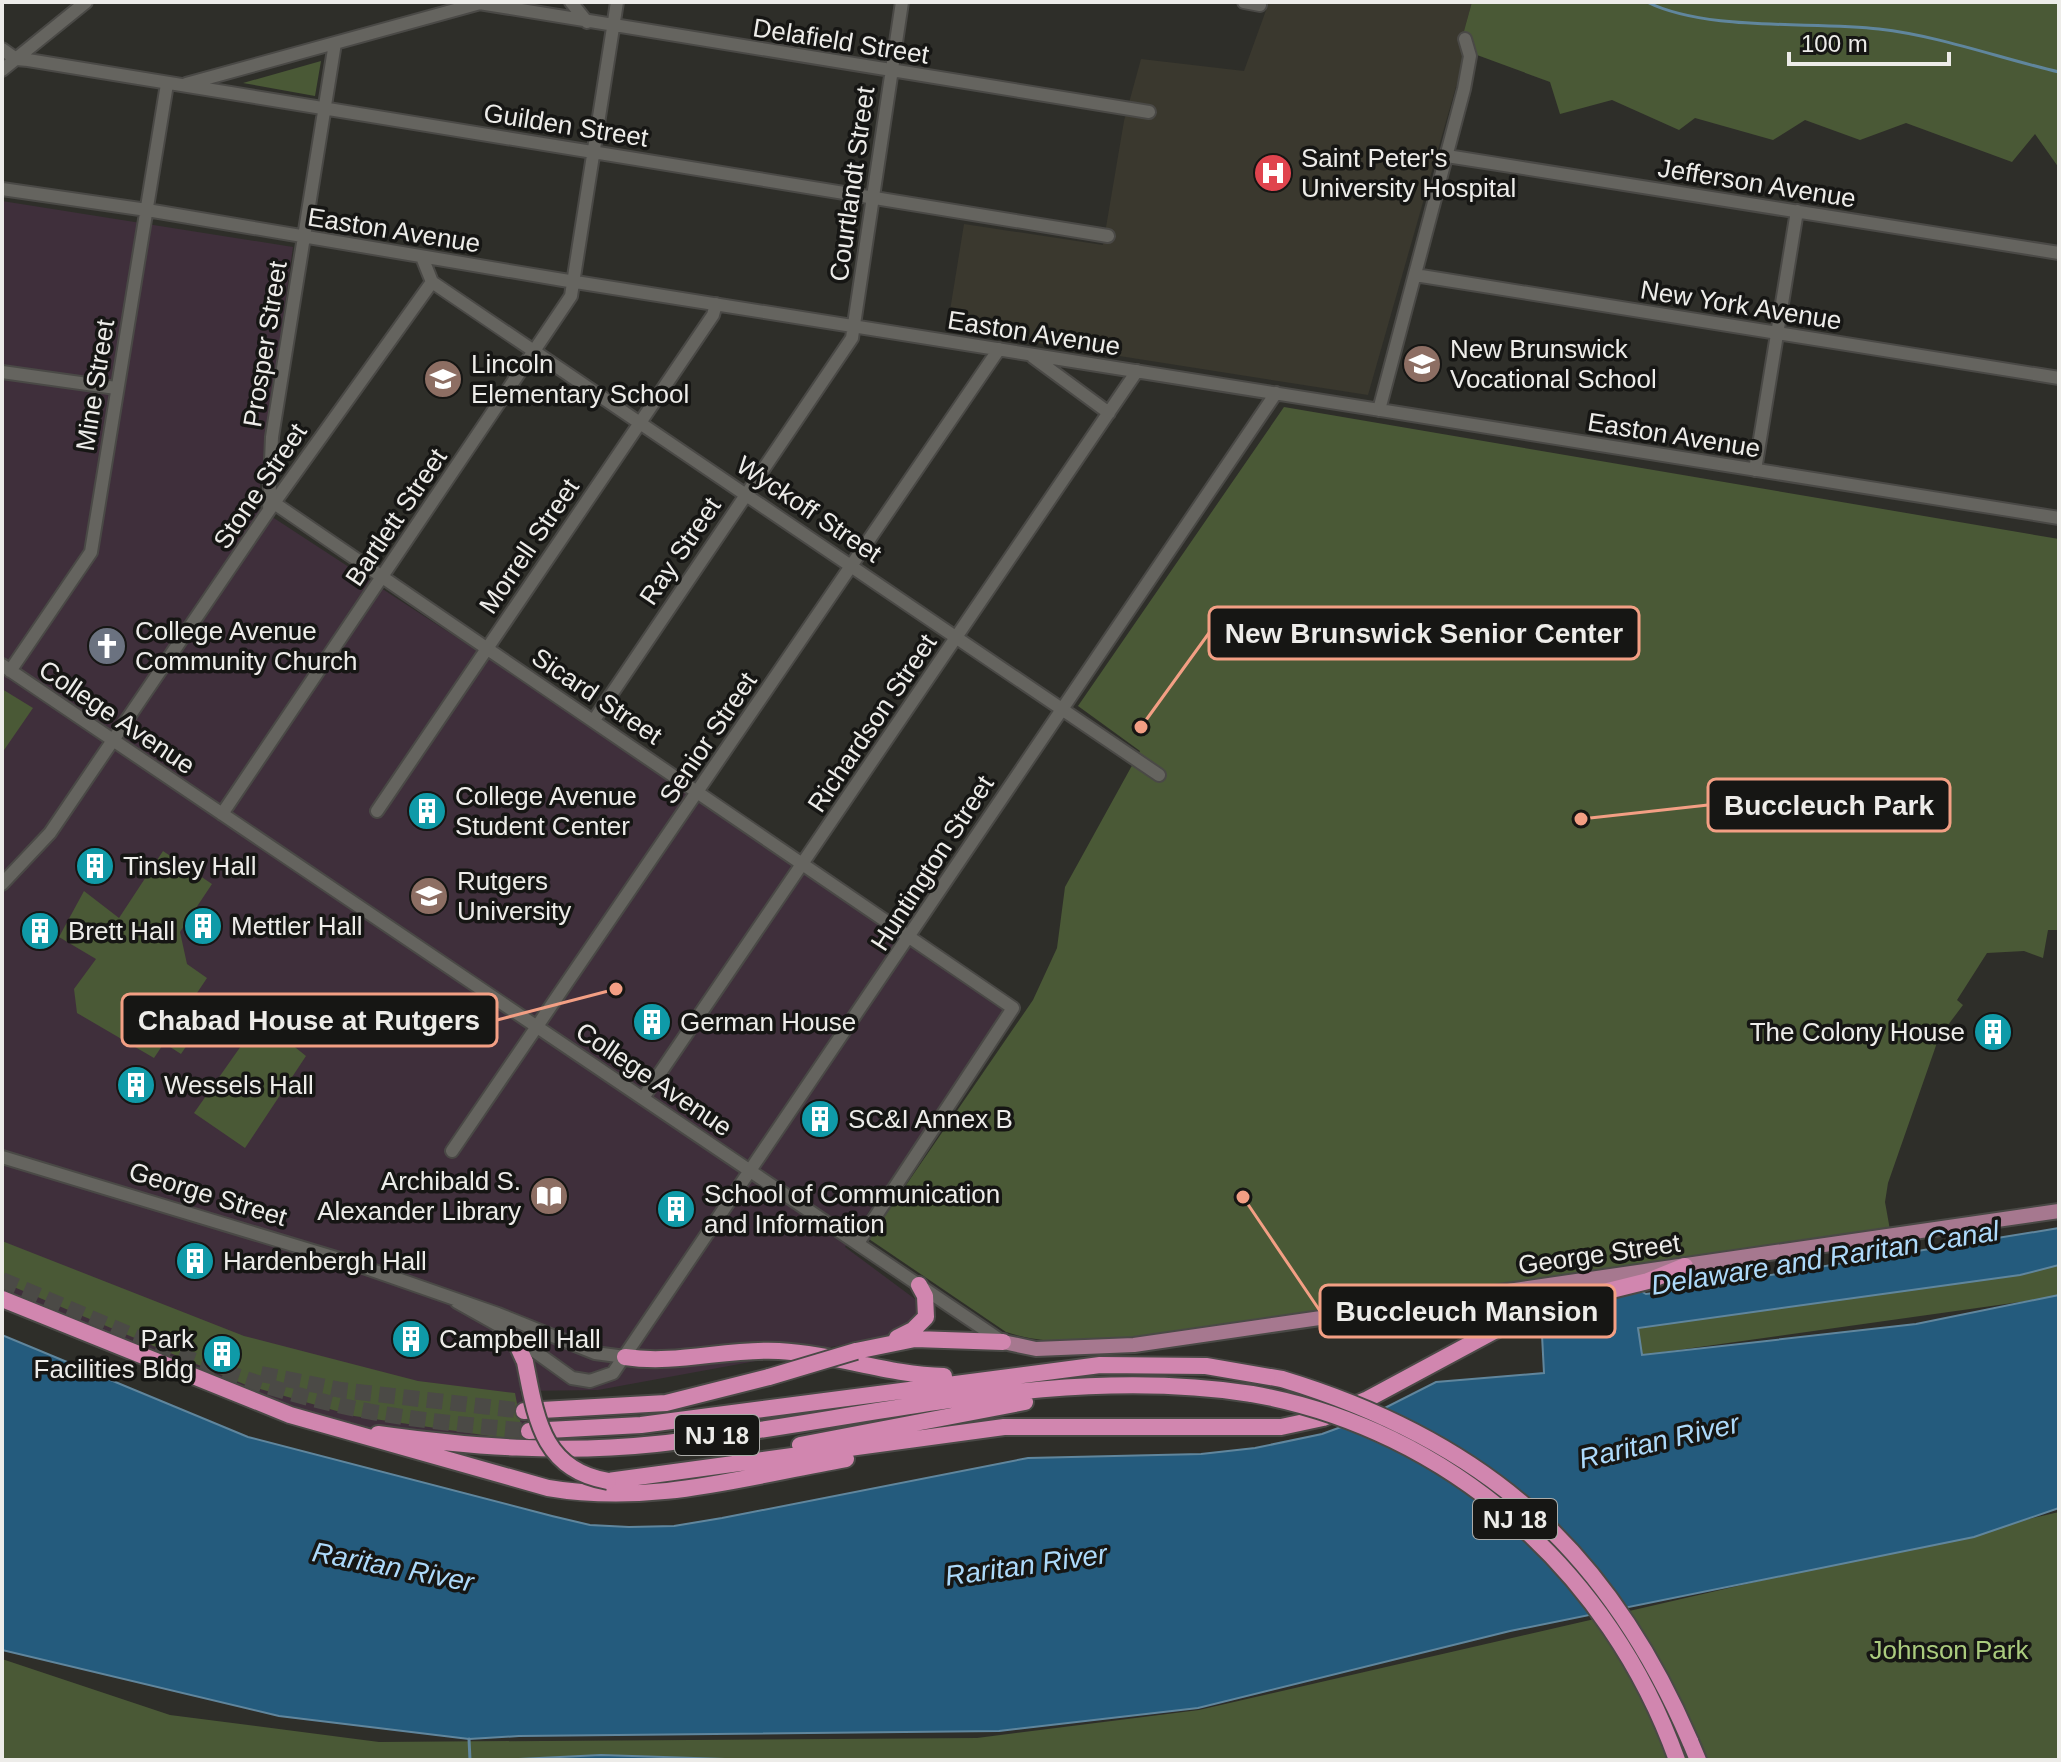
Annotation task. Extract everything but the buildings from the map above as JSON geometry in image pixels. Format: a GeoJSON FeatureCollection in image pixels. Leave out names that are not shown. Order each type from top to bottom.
{"type":"FeatureCollection","features":[{"type":"Feature","properties":{"kind":"highway"},"geometry":{"type":"LineString","coordinates":[[514,1338],[525,1362],[536,1418],[551,1448],[575,1471],[608,1481],[1004,1427],[1281,1427],[1323,1418],[1366,1400],[1535,1309],[1648,1281],[1685,1266]]}},
{"type":"Feature","properties":{"kind":"highway"},"geometry":{"type":"LineString","coordinates":[[888,1342],[913,1330],[926,1317],[925,1296],[919,1285]]}},
{"type":"Feature","properties":{"kind":"highway","name":"NJ 18"},"geometry":{"type":"LineString","coordinates":[[2,1299],[290,1415],[363,1431],[457,1445],[579,1449],[656,1444],[1008,1393],[1144,1385],[1252,1394],[1297,1402],[1391,1437],[1439,1463],[1511,1515],[1553,1555],[1616,1634],[1656,1705],[1677,1760]]}},
{"type":"Feature","properties":{"kind":"highway"},"geometry":{"type":"LineString","coordinates":[[524,1411],[666,1403],[888,1342],[915,1339],[1003,1342]]}},
{"type":"Feature","properties":{"kind":"highway"},"geometry":{"type":"LineString","coordinates":[[625,1357],[663,1361],[775,1350],[918,1375],[989,1377]]}},
{"type":"Feature","properties":{"kind":"highway","name":"NJ 18"},"geometry":{"type":"LineString","coordinates":[[529,1431],[641,1425],[989,1377],[1100,1365],[1160,1363],[1282,1379],[1373,1409],[1419,1431],[1505,1489],[1562,1540],[1608,1592],[1653,1661],[1697,1760]]}},
{"type":"Feature","properties":{"kind":"highway"},"geometry":{"type":"LineString","coordinates":[[697,1468],[1007,1404],[1144,1385]]}},
{"type":"Feature","properties":{"kind":"highway"},"geometry":{"type":"LineString","coordinates":[[290,1415],[548,1488],[618,1496],[673,1492],[1004,1427]]}},
{"type":"Feature","properties":{"kind":"main road","name":"George Street"},"geometry":{"type":"LineString","coordinates":[[1003,1342],[1036,1349],[1134,1345],[2059,1211]]}},
{"type":"Feature","properties":{"kind":"street"},"geometry":{"type":"LineString","coordinates":[[2,70],[86,2]]}},
{"type":"Feature","properties":{"kind":"street"},"geometry":{"type":"LineString","coordinates":[[571,2],[587,22]]}},
{"type":"Feature","properties":{"kind":"street","name":"Bartlett Street"},"geometry":{"type":"LineString","coordinates":[[222,814],[571,296],[617,2]]}},
{"type":"Feature","properties":{"kind":"street","name":"Courtlandt Street"},"geometry":{"type":"LineString","coordinates":[[854,326],[902,2]]}},
{"type":"Feature","properties":{"kind":"street"},"geometry":{"type":"LineString","coordinates":[[1244,2],[1260,5]]}},
{"type":"Feature","properties":{"kind":"street"},"geometry":{"type":"LineString","coordinates":[[173,85],[482,3]]}},
{"type":"Feature","properties":{"kind":"street","name":"Delafield Street"},"geometry":{"type":"LineString","coordinates":[[482,3],[613,27],[1149,112]]}},
{"type":"Feature","properties":{"kind":"street"},"geometry":{"type":"LineString","coordinates":[[1379,410],[1447,156],[1470,56],[1465,39]]}},
{"type":"Feature","properties":{"kind":"street","name":"Prosper Street"},"geometry":{"type":"LineString","coordinates":[[271,507],[272,437],[335,43]]}},
{"type":"Feature","properties":{"kind":"street"},"geometry":{"type":"LineString","coordinates":[[2,49],[16,59]]}},
{"type":"Feature","properties":{"kind":"street","name":"Guilden Street"},"geometry":{"type":"LineString","coordinates":[[16,59],[1108,236]]}},
{"type":"Feature","properties":{"kind":"street","name":"Mine Street"},"geometry":{"type":"LineString","coordinates":[[6,668],[91,552],[147,210],[173,85]]}},
{"type":"Feature","properties":{"kind":"street","name":"Jefferson Avenue"},"geometry":{"type":"LineString","coordinates":[[1447,156],[2059,253]]}},
{"type":"Feature","properties":{"kind":"street","name":"Easton Avenue"},"geometry":{"type":"LineString","coordinates":[[2,189],[2059,518]]}},
{"type":"Feature","properties":{"kind":"street"},"geometry":{"type":"LineString","coordinates":[[1755,470],[1797,211]]}},
{"type":"Feature","properties":{"kind":"street"},"geometry":{"type":"LineString","coordinates":[[422,257],[432,282]]}},
{"type":"Feature","properties":{"kind":"street","name":"New York Avenue"},"geometry":{"type":"LineString","coordinates":[[1415,275],[2059,378]]}},
{"type":"Feature","properties":{"kind":"street","name":"Stone Street"},"geometry":{"type":"LineString","coordinates":[[2,884],[50,833],[271,507],[432,282]]}},
{"type":"Feature","properties":{"kind":"street","name":"Wyckoff Street"},"geometry":{"type":"LineString","coordinates":[[432,282],[1159,775]]}},
{"type":"Feature","properties":{"kind":"street","name":"Morrell Street"},"geometry":{"type":"LineString","coordinates":[[377,811],[713,315],[716,304]]}},
{"type":"Feature","properties":{"kind":"street","name":"Ray Street"},"geometry":{"type":"LineString","coordinates":[[594,720],[852,338],[854,326]]}},
{"type":"Feature","properties":{"kind":"street","name":"Senior Street"},"geometry":{"type":"LineString","coordinates":[[452,1151],[999,349]]}},
{"type":"Feature","properties":{"kind":"street"},"geometry":{"type":"LineString","coordinates":[[1027,354],[1056,370],[1109,413]]}},
{"type":"Feature","properties":{"kind":"street","name":"Richardson Street"},"geometry":{"type":"LineString","coordinates":[[643,1098],[1137,371]]}},
{"type":"Feature","properties":{"kind":"street"},"geometry":{"type":"LineString","coordinates":[[2,372],[116,388]]}},
{"type":"Feature","properties":{"kind":"street","name":"Huntington Street"},"geometry":{"type":"LineString","coordinates":[[625,1357],[1276,393]]}},
{"type":"Feature","properties":{"kind":"street","name":"Sicard Street"},"geometry":{"type":"LineString","coordinates":[[271,507],[594,720],[1013,1008],[858,1243]]}},
{"type":"Feature","properties":{"kind":"street","name":"College Avenue"},"geometry":{"type":"LineString","coordinates":[[6,668],[1003,1342]]}},
{"type":"Feature","properties":{"kind":"street","name":"George Street"},"geometry":{"type":"LineString","coordinates":[[2,1157],[346,1261],[498,1314],[595,1353],[625,1357]]}},
{"type":"Feature","properties":{"kind":"street"},"geometry":{"type":"LineString","coordinates":[[457,1302],[563,1373],[582,1381],[613,1373],[625,1357]]}},
{"type":"Feature","properties":{"kind":"shaded area","name":"Saint Peter's University Hospital"},"geometry":{"type":"Polygon","coordinates":[[[1269,2],[1472,2],[1464,31],[1465,55],[1368,395],[947,329],[964,224],[1103,245],[1124,121],[1141,59],[1244,71],[1269,2]]]}},
{"type":"Feature","properties":{"kind":"shaded area","name":"Rutgers University"},"geometry":{"type":"Polygon","coordinates":[[[2,201],[293,247],[257,507],[1012,1000],[845,1247],[923,1305],[920,1318],[891,1336],[598,1390],[520,1391],[532,1450],[372,1432],[250,1397],[2,1297],[2,201]]]}},
{"type":"Feature","properties":{"kind":"green space"},"geometry":{"type":"Polygon","coordinates":[[[1472,2],[2059,2],[2059,168],[2035,134],[2012,162],[1906,123],[1860,140],[1805,120],[1773,140],[1695,118],[1679,130],[1612,100],[1560,114],[1550,82],[1477,55],[1464,31],[1472,2]]]}},
{"type":"Feature","properties":{"kind":"green space"},"geometry":{"type":"Polygon","coordinates":[[[321,61],[315,96],[243,83],[321,61]]]}},
{"type":"Feature","properties":{"kind":"green space"},"geometry":{"type":"Polygon","coordinates":[[[1284,407],[2059,539],[2059,930],[2048,930],[2043,958],[2024,951],[1987,953],[1957,1000],[1963,1005],[1939,1037],[1888,1183],[1885,1202],[1890,1230],[1128,1339],[1081,1342],[1036,1339],[1006,1332],[869,1239],[1033,1000],[1057,948],[1065,887],[1140,751],[1078,706],[1284,407]]]}},
{"type":"Feature","properties":{"kind":"green space"},"geometry":{"type":"Polygon","coordinates":[[[2,689],[33,708],[2,753],[2,689]]]}},
{"type":"Feature","properties":{"kind":"green space"},"geometry":{"type":"Polygon","coordinates":[[[163,851],[212,884],[180,932],[187,964],[207,978],[191,1002],[208,1014],[181,1054],[164,1043],[154,1058],[77,1013],[74,989],[96,959],[59,937],[84,891],[119,918],[163,851]]]}},
{"type":"Feature","properties":{"kind":"green space"},"geometry":{"type":"Polygon","coordinates":[[[257,1023],[273,1034],[275,1031],[306,1056],[245,1148],[194,1113],[257,1023]]]}},
{"type":"Feature","properties":{"kind":"green space"},"geometry":{"type":"Polygon","coordinates":[[[2,1241],[244,1336],[418,1381],[515,1393],[524,1441],[354,1416],[246,1385],[2,1282],[2,1241]]]}},
{"type":"Feature","properties":{"kind":"green space"},"geometry":{"type":"Polygon","coordinates":[[[2059,1265],[2059,1296],[2056,1297],[1642,1355],[1638,1327],[2020,1275],[2059,1265]]]}},
{"type":"Feature","properties":{"kind":"green space","name":"Johnson Park"},"geometry":{"type":"Polygon","coordinates":[[[2059,1512],[2059,1760],[2,1760],[2,1659],[170,1715],[379,1742],[977,1738],[1199,1710],[2059,1512]]]}},
{"type":"Feature","properties":{"kind":"water","name":"Raritan River"},"geometry":{"type":"Polygon","coordinates":[[[2059,1228],[2059,1265],[2020,1275],[1638,1328],[1642,1355],[1916,1324],[2059,1295],[2059,1508],[1974,1537],[1510,1631],[1198,1708],[999,1731],[469,1739],[279,1716],[2,1650],[2,1335],[248,1437],[590,1525],[674,1526],[1028,1458],[1201,1454],[1255,1448],[1322,1434],[1363,1419],[1436,1382],[1544,1373],[1542,1335],[1551,1332],[1550,1313],[1639,1290],[1646,1294],[1678,1290],[2059,1228]]]}},
{"type":"Feature","properties":{"kind":"water"},"geometry":{"type":"Polygon","coordinates":[[[601,1755],[725,1759],[727,1760],[495,1760],[601,1755]]]}},
{"type":"Feature","properties":{"kind":"waterway"},"geometry":{"type":"LineString","coordinates":[[1647,2],[1699,18],[1729,22],[1902,32],[2059,72]]}},
{"type":"Feature","properties":{"kind":"waterway"},"geometry":{"type":"LineString","coordinates":[[469,1739],[470,1760]]}},
{"type":"Feature","properties":{"kind":"tunnel"},"geometry":{"type":"LineString","coordinates":[[2,1280],[157,1346],[276,1389],[395,1416],[529,1431]]}},
{"type":"Feature","properties":{"kind":"tunnel"},"geometry":{"type":"LineString","coordinates":[[261,1374],[341,1390],[524,1411]]}},
{"type":"Feature","properties":{"kind":"place","name":"Saint Peter's University Hospital"},"geometry":{"type":"Point","coordinates":[1273,173]}},
{"type":"Feature","properties":{"kind":"place","name":"New Brunswick Vocational School"},"geometry":{"type":"Point","coordinates":[1422,364]}},
{"type":"Feature","properties":{"kind":"place","name":"Lincoln Elementary School"},"geometry":{"type":"Point","coordinates":[443,379]}},
{"type":"Feature","properties":{"kind":"place","name":"College Avenue Community Church"},"geometry":{"type":"Point","coordinates":[107,646]}},
{"type":"Feature","properties":{"kind":"place","name":"New Brunswick Senior Center"},"geometry":{"type":"Point","coordinates":[1141,727]}},
{"type":"Feature","properties":{"kind":"place","name":"College Avenue Student Center"},"geometry":{"type":"Point","coordinates":[427,811]}},
{"type":"Feature","properties":{"kind":"place","name":"Buccleuch Park"},"geometry":{"type":"Point","coordinates":[1581,819]}},
{"type":"Feature","properties":{"kind":"place","name":"Tinsley Hall"},"geometry":{"type":"Point","coordinates":[95,866]}},
{"type":"Feature","properties":{"kind":"place","name":"Rutgers University"},"geometry":{"type":"Point","coordinates":[429,896]}},
{"type":"Feature","properties":{"kind":"place","name":"Mettler Hall"},"geometry":{"type":"Point","coordinates":[203,926]}},
{"type":"Feature","properties":{"kind":"place","name":"Brett Hall"},"geometry":{"type":"Point","coordinates":[40,931]}},
{"type":"Feature","properties":{"kind":"place","name":"Chabad House at Rutgers"},"geometry":{"type":"Point","coordinates":[616,989]}},
{"type":"Feature","properties":{"kind":"place","name":"German House"},"geometry":{"type":"Point","coordinates":[652,1022]}},
{"type":"Feature","properties":{"kind":"place","name":"The Colony House"},"geometry":{"type":"Point","coordinates":[1993,1032]}},
{"type":"Feature","properties":{"kind":"place","name":"Wessels Hall"},"geometry":{"type":"Point","coordinates":[136,1085]}},
{"type":"Feature","properties":{"kind":"place","name":"SC&I Annex B"},"geometry":{"type":"Point","coordinates":[820,1119]}},
{"type":"Feature","properties":{"kind":"place","name":"Archibald S. Alexander Library"},"geometry":{"type":"Point","coordinates":[549,1196]}},
{"type":"Feature","properties":{"kind":"place","name":"Buccleuch Mansion"},"geometry":{"type":"Point","coordinates":[1243,1197]}},
{"type":"Feature","properties":{"kind":"place","name":"School of Communication and Information"},"geometry":{"type":"Point","coordinates":[676,1209]}},
{"type":"Feature","properties":{"kind":"place","name":"Hardenbergh Hall"},"geometry":{"type":"Point","coordinates":[195,1261]}},
{"type":"Feature","properties":{"kind":"place","name":"Campbell Hall"},"geometry":{"type":"Point","coordinates":[411,1339]}},
{"type":"Feature","properties":{"kind":"place","name":"Park Facilities Bldg"},"geometry":{"type":"Point","coordinates":[222,1354]}},
{"type":"Feature","properties":{"kind":"water label","name":"Delaware and Raritan Canal"},"geometry":{"type":"Point","coordinates":[1825,1258]}}]}
